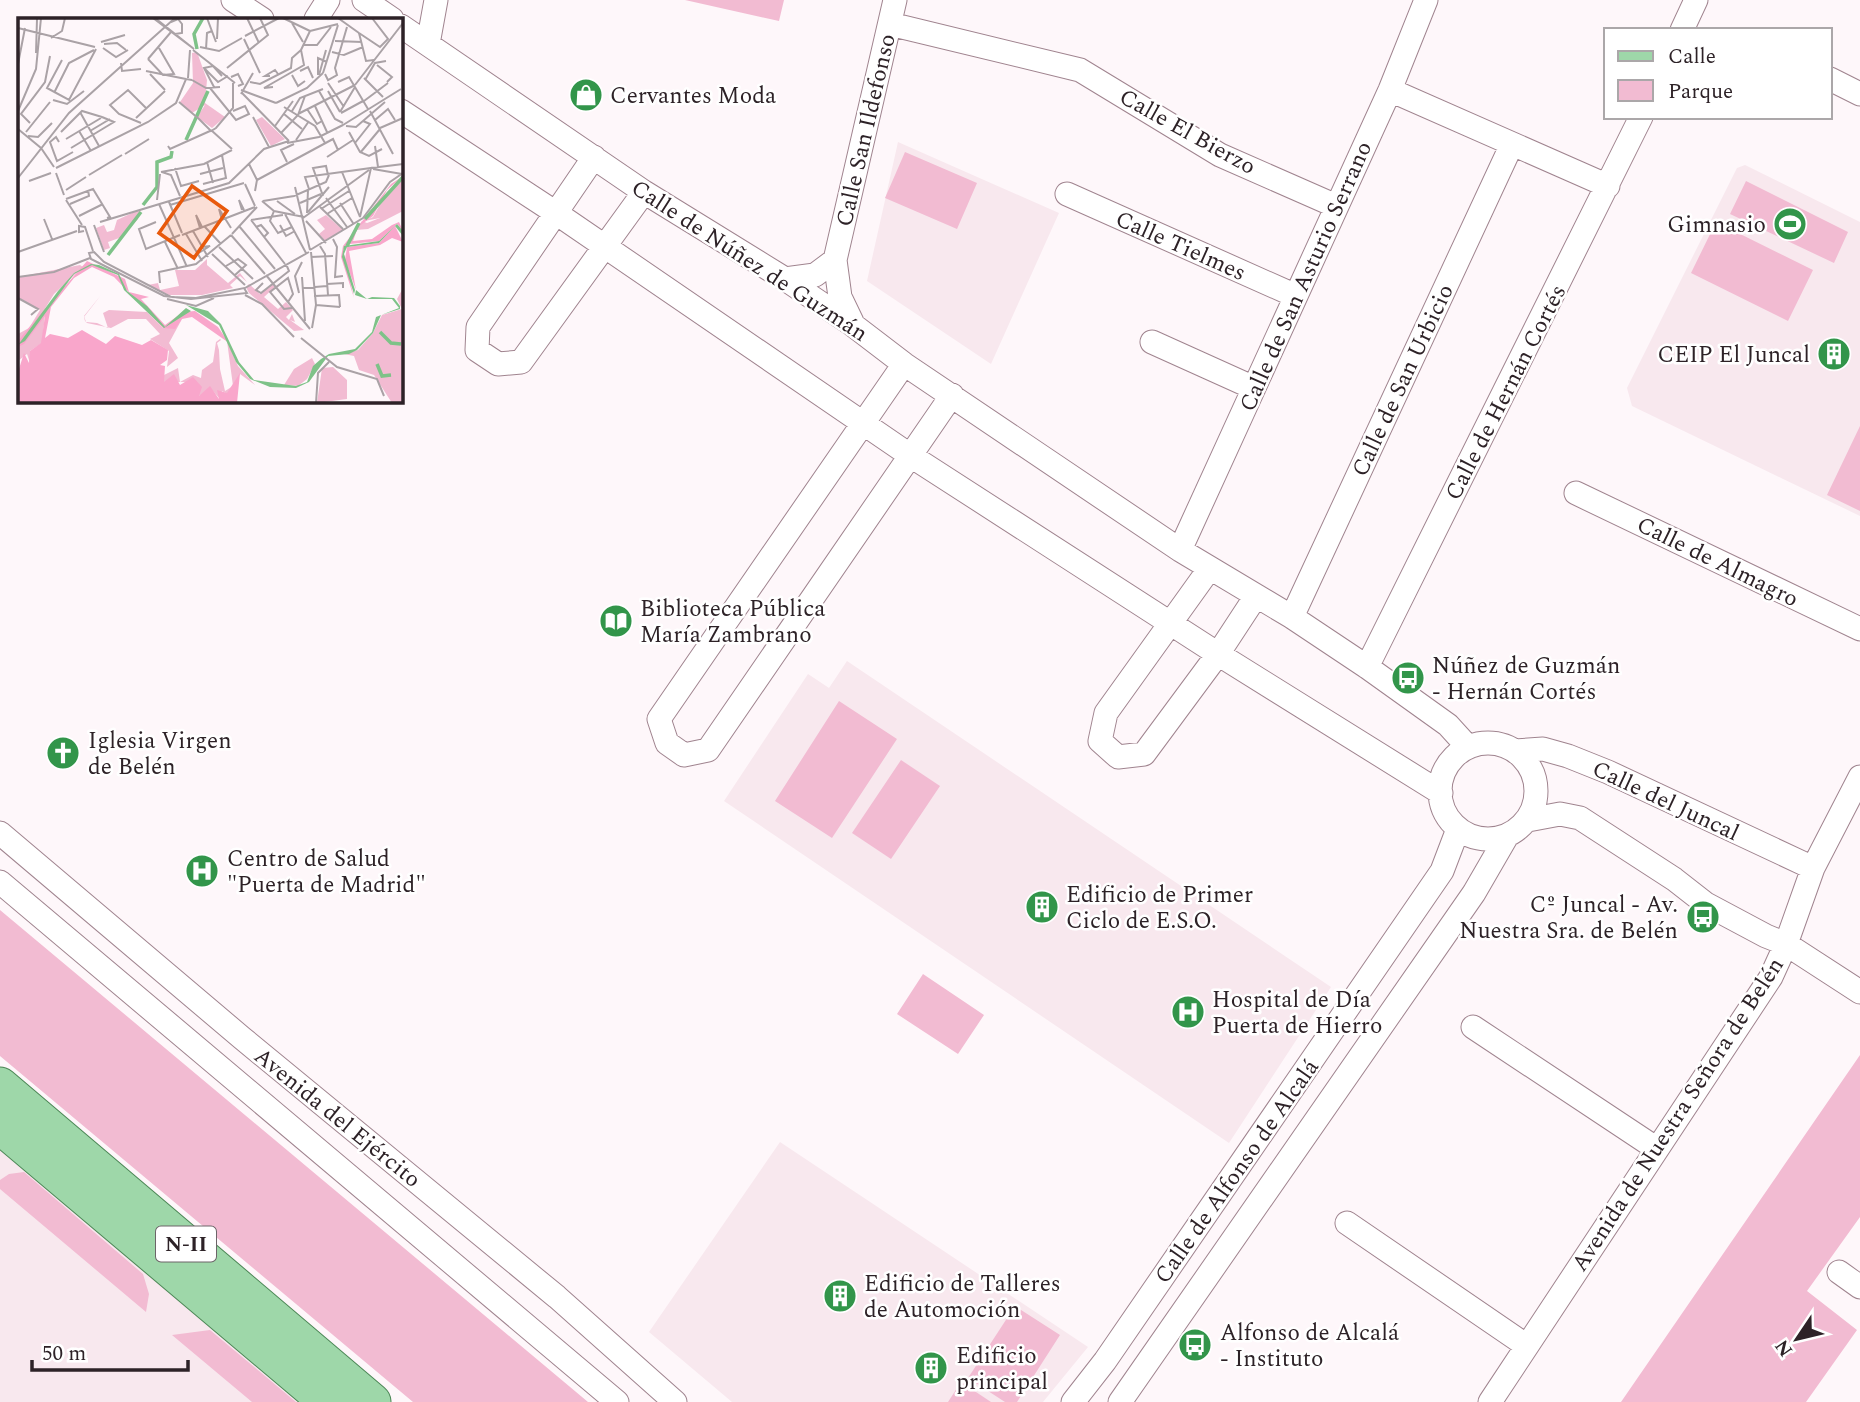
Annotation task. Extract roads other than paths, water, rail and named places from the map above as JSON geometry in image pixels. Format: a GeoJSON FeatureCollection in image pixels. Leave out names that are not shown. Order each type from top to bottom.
{"type":"FeatureCollection","features":[{"type":"Feature","properties":{"kind":"main road","name":"N-II"},"geometry":{"type":"LineString","coordinates":[[0,1086],[372,1402]]}},
{"type":"Feature","properties":{"kind":"main road","name":"N-II"},"geometry":{"type":"LineString","coordinates":[[0,1125],[328,1402]]}},
{"type":"Feature","properties":{"kind":"street"},"geometry":{"type":"LineString","coordinates":[[233,0],[258,13]]}},
{"type":"Feature","properties":{"kind":"street"},"geometry":{"type":"LineString","coordinates":[[317,18],[328,0]]}},
{"type":"Feature","properties":{"kind":"street"},"geometry":{"type":"LineString","coordinates":[[364,0],[391,18]]}},
{"type":"Feature","properties":{"kind":"street"},"geometry":{"type":"LineString","coordinates":[[428,44],[436,0]]}},
{"type":"Feature","properties":{"kind":"street","name":"Calle San Ildefonso"},"geometry":{"type":"LineString","coordinates":[[853,325],[839,297],[835,260],[895,0]]}},
{"type":"Feature","properties":{"kind":"street","name":"Calle de San Asturio Serrano"},"geometry":{"type":"LineString","coordinates":[[1180,550],[1390,90],[1426,0]]}},
{"type":"Feature","properties":{"kind":"street"},"geometry":{"type":"LineString","coordinates":[[1683,28],[1696,0]]}},
{"type":"Feature","properties":{"kind":"street","name":"Calle El Bierzo"},"geometry":{"type":"LineString","coordinates":[[890,24],[1080,70],[1220,155],[1336,206]]}},
{"type":"Feature","properties":{"kind":"street","name":"Calle de Núñez de Guzmán"},"geometry":{"type":"LineString","coordinates":[[402,27],[644,192],[785,279],[904,364],[1180,550],[1292,617],[1367,667],[1448,725],[1468,747]]}},
{"type":"Feature","properties":{"kind":"street"},"geometry":{"type":"LineString","coordinates":[[1832,80],[1860,94]]}},
{"type":"Feature","properties":{"kind":"street"},"geometry":{"type":"LineString","coordinates":[[1390,90],[1608,186]]}},
{"type":"Feature","properties":{"kind":"street"},"geometry":{"type":"LineString","coordinates":[[402,112],[556,213],[911,456],[1217,654],[1441,793]]}},
{"type":"Feature","properties":{"kind":"street","name":"Calle de Hernán Cortés"},"geometry":{"type":"LineString","coordinates":[[1367,667],[1641,119]]}},
{"type":"Feature","properties":{"kind":"street","name":"Calle de San Urbicio"},"geometry":{"type":"LineString","coordinates":[[1292,617],[1512,144]]}},
{"type":"Feature","properties":{"kind":"street"},"geometry":{"type":"LineString","coordinates":[[594,157],[478,327],[477,350],[498,364],[520,362],[644,192]]}},
{"type":"Feature","properties":{"kind":"street","name":"Calle Tielmes"},"geometry":{"type":"LineString","coordinates":[[1067,194],[1296,296]]}},
{"type":"Feature","properties":{"kind":"street"},"geometry":{"type":"LineString","coordinates":[[785,279],[815,275],[835,260]]}},
{"type":"Feature","properties":{"kind":"street"},"geometry":{"type":"LineString","coordinates":[[1152,342],[1254,388]]}},
{"type":"Feature","properties":{"kind":"street"},"geometry":{"type":"LineString","coordinates":[[904,364],[659,719],[667,743],[684,755],[708,750],[951,395]]}},
{"type":"Feature","properties":{"kind":"street","name":"Calle de Almagro"},"geometry":{"type":"LineString","coordinates":[[1576,494],[1860,629]]}},
{"type":"Feature","properties":{"kind":"street"},"geometry":{"type":"LineString","coordinates":[[1210,568],[1106,713],[1100,741],[1118,757],[1144,754],[1256,596]]}},
{"type":"Feature","properties":{"kind":"street"},"geometry":{"type":"LineString","coordinates":[[1485,743],[1501,744],[1527,761],[1537,790],[1535,806],[1528,820],[1517,831],[1488,840],[1472,837],[1458,830],[1447,817],[1441,802],[1440,785],[1445,769],[1455,756],[1468,747],[1485,743]]}},
{"type":"Feature","properties":{"kind":"street","name":"Calle del Juncal"},"geometry":{"type":"LineString","coordinates":[[1515,751],[1543,749],[1568,756],[1813,868]]}},
{"type":"Feature","properties":{"kind":"street","name":"Avenida de Nuestra Señora de Belén"},"geometry":{"type":"LineString","coordinates":[[1490,1402],[1771,977],[1786,944],[1813,868],[1860,777]]}},
{"type":"Feature","properties":{"kind":"street"},"geometry":{"type":"LineString","coordinates":[[1528,820],[1560,814],[1580,818],[1674,879],[1706,904],[1786,944],[1860,992]]}},
{"type":"Feature","properties":{"kind":"street","name":"Calle de Alfonso de Alcalá"},"geometry":{"type":"LineString","coordinates":[[1073,1402],[1105,1361],[1442,871],[1458,830]]}},
{"type":"Feature","properties":{"kind":"street","name":"Avenida del Ejército"},"geometry":{"type":"LineString","coordinates":[[0,833],[242,1038],[557,1297],[675,1402]]}},
{"type":"Feature","properties":{"kind":"street","name":"Calle de Alfonso de Alcalá"},"geometry":{"type":"LineString","coordinates":[[1120,1402],[1474,893],[1507,836]]}},
{"type":"Feature","properties":{"kind":"street","name":"Avenida del Ejército"},"geometry":{"type":"LineString","coordinates":[[0,882],[617,1402]]}},
{"type":"Feature","properties":{"kind":"street"},"geometry":{"type":"LineString","coordinates":[[1473,1027],[1657,1149]]}},
{"type":"Feature","properties":{"kind":"street"},"geometry":{"type":"LineString","coordinates":[[1347,1223],[1527,1346]]}},
{"type":"Feature","properties":{"kind":"street"},"geometry":{"type":"LineString","coordinates":[[1839,1272],[1860,1287]]}},
{"type":"Feature","properties":{"kind":"place","name":"Cervantes Moda"},"geometry":{"type":"Point","coordinates":[586,95]}},
{"type":"Feature","properties":{"kind":"place","name":"Gimnasio"},"geometry":{"type":"Point","coordinates":[1790,224]}},
{"type":"Feature","properties":{"kind":"place","name":"CEIP El Juncal"},"geometry":{"type":"Point","coordinates":[1834,354]}},
{"type":"Feature","properties":{"kind":"place","name":"Biblioteca Pública María Zambrano"},"geometry":{"type":"Point","coordinates":[616,621]}},
{"type":"Feature","properties":{"kind":"place","name":"Núñez de Guzmán - Hernán Cortés"},"geometry":{"type":"Point","coordinates":[1408,678]}},
{"type":"Feature","properties":{"kind":"place","name":"Iglesia Virgen de Belén"},"geometry":{"type":"Point","coordinates":[63,753]}},
{"type":"Feature","properties":{"kind":"place","name":"Centro de Salud \"Puerta de Madrid\""},"geometry":{"type":"Point","coordinates":[202,871]}},
{"type":"Feature","properties":{"kind":"place","name":"Edificio de Primer Ciclo de E.S.O."},"geometry":{"type":"Point","coordinates":[1042,907]}},
{"type":"Feature","properties":{"kind":"place","name":"Cº Juncal - Av. Nuestra Sra. de Belén"},"geometry":{"type":"Point","coordinates":[1703,917]}},
{"type":"Feature","properties":{"kind":"place","name":"Hospital de Día Puerta de Hierro"},"geometry":{"type":"Point","coordinates":[1188,1012]}},
{"type":"Feature","properties":{"kind":"place","name":"Edificio de Talleres de Automoción"},"geometry":{"type":"Point","coordinates":[840,1296]}},
{"type":"Feature","properties":{"kind":"place","name":"Alfonso de Alcalá - Instituto"},"geometry":{"type":"Point","coordinates":[1195,1345]}},
{"type":"Feature","properties":{"kind":"place","name":"Edificio principal"},"geometry":{"type":"Point","coordinates":[931,1368]}}]}
